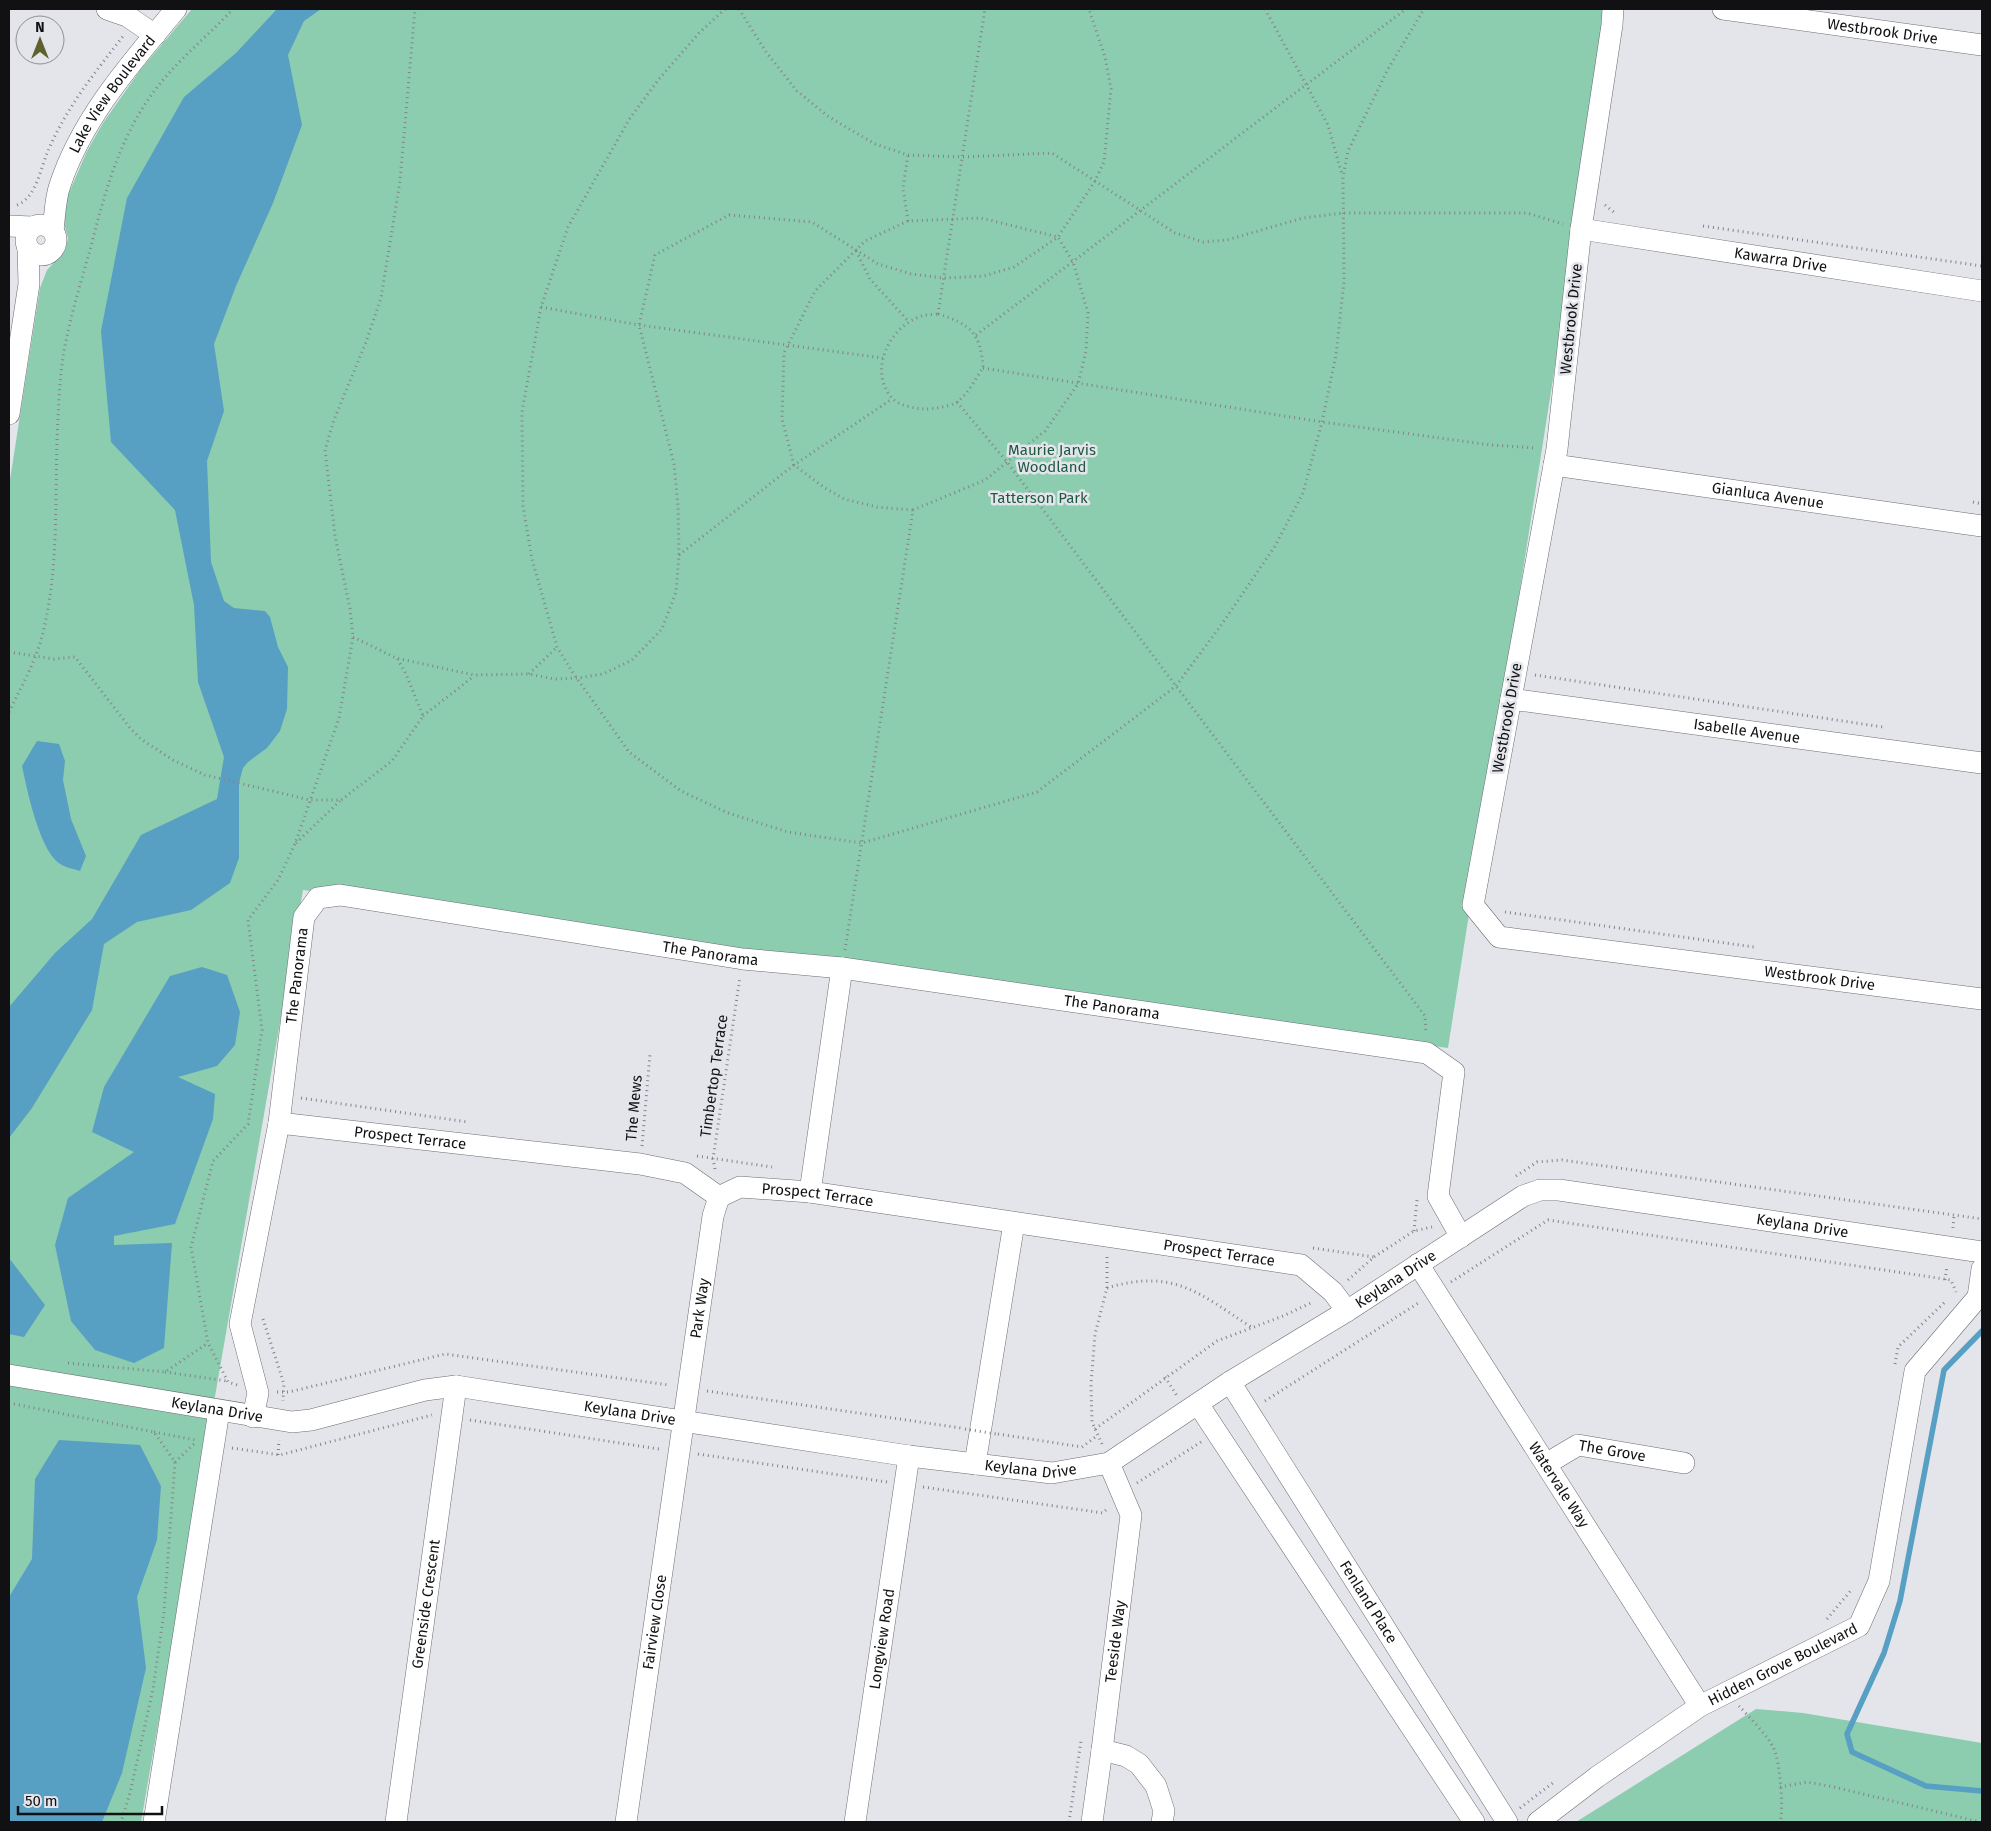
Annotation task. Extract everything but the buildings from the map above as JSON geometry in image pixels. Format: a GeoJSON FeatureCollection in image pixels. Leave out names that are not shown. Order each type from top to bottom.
{"type":"FeatureCollection","features":[{"type":"Feature","properties":{"kind":"street"},"geometry":{"type":"LineString","coordinates":[[107,9],[127,16],[155,35]]}},
{"type":"Feature","properties":{"kind":"street","name":"Lake View Boulevard"},"geometry":{"type":"LineString","coordinates":[[9,414],[29,284],[33,237],[89,125],[108,95],[176,9]]}},
{"type":"Feature","properties":{"kind":"street","name":"Westbrook Drive"},"geometry":{"type":"LineString","coordinates":[[1613,9],[1591,230],[1519,700],[1473,905],[1499,937],[1982,999]]}},
{"type":"Feature","properties":{"kind":"street","name":"Westbrook Drive"},"geometry":{"type":"LineString","coordinates":[[1723,9],[1982,45]]}},
{"type":"Feature","properties":{"kind":"street"},"geometry":{"type":"LineString","coordinates":[[9,226],[33,237]]}},
{"type":"Feature","properties":{"kind":"street","name":"Kawarra Drive"},"geometry":{"type":"LineString","coordinates":[[1591,230],[1982,291]]}},
{"type":"Feature","properties":{"kind":"street","name":"Gianluca Avenue"},"geometry":{"type":"LineString","coordinates":[[1556,457],[1982,526]]}},
{"type":"Feature","properties":{"kind":"street","name":"Isabelle Avenue"},"geometry":{"type":"LineString","coordinates":[[1519,700],[1982,763]]}},
{"type":"Feature","properties":{"kind":"street","name":"The Panorama"},"geometry":{"type":"LineString","coordinates":[[253,1417],[258,1393],[240,1324],[284,1124],[304,917],[318,898],[340,895],[743,959],[842,968],[1427,1053],[1454,1072],[1438,1196],[1461,1237]]}},
{"type":"Feature","properties":{"kind":"street"},"geometry":{"type":"LineString","coordinates":[[810,1192],[842,968]]}},
{"type":"Feature","properties":{"kind":"street","name":"Prospect Terrace"},"geometry":{"type":"LineString","coordinates":[[284,1124],[640,1164],[685,1173],[719,1196],[740,1187],[810,1192],[1301,1265],[1333,1292],[1347,1311]]}},
{"type":"Feature","properties":{"kind":"street","name":"Keylana Drive"},"geometry":{"type":"LineString","coordinates":[[9,1376],[253,1417],[301,1422],[425,1390],[456,1386],[909,1456],[1052,1474],[1109,1463],[1230,1382],[1347,1311],[1523,1196],[1540,1190],[1982,1252]]}},
{"type":"Feature","properties":{"kind":"street","name":"Park Way"},"geometry":{"type":"LineString","coordinates":[[684,1420],[713,1216],[719,1196]]}},
{"type":"Feature","properties":{"kind":"street"},"geometry":{"type":"LineString","coordinates":[[975,1464],[1014,1223]]}},
{"type":"Feature","properties":{"kind":"street","name":"Watervale Way"},"geometry":{"type":"LineString","coordinates":[[1418,1264],[1700,1706]]}},
{"type":"Feature","properties":{"kind":"street","name":"Hidden Grove Boulevard"},"geometry":{"type":"LineString","coordinates":[[1538,1822],[1597,1776],[1700,1706],[1859,1626],[1879,1581],[1915,1371],[1978,1297],[1982,1269]]}},
{"type":"Feature","properties":{"kind":"street","name":"Fenland Place"},"geometry":{"type":"LineString","coordinates":[[1230,1382],[1506,1821]]}},
{"type":"Feature","properties":{"kind":"street","name":"Greenside Crescent"},"geometry":{"type":"LineString","coordinates":[[396,1822],[456,1386]]}},
{"type":"Feature","properties":{"kind":"street"},"geometry":{"type":"LineString","coordinates":[[1198,1404],[1474,1822]]}},
{"type":"Feature","properties":{"kind":"street"},"geometry":{"type":"LineString","coordinates":[[154,1822],[219,1411]]}},
{"type":"Feature","properties":{"kind":"street","name":"Fairview Close"},"geometry":{"type":"LineString","coordinates":[[626,1822],[684,1420]]}},
{"type":"Feature","properties":{"kind":"street","name":"The Grove"},"geometry":{"type":"LineString","coordinates":[[1546,1464],[1578,1445],[1684,1463]]}},
{"type":"Feature","properties":{"kind":"street","name":"Longview Road"},"geometry":{"type":"LineString","coordinates":[[855,1822],[909,1456]]}},
{"type":"Feature","properties":{"kind":"street","name":"Teeside Way"},"geometry":{"type":"LineString","coordinates":[[1092,1822],[1131,1515],[1109,1463]]}},
{"type":"Feature","properties":{"kind":"street"},"geometry":{"type":"LineString","coordinates":[[1102,1750],[1126,1756],[1139,1764],[1156,1786],[1164,1811],[1162,1822]]}},
{"type":"Feature","properties":{"kind":"path"},"geometry":{"type":"LineString","coordinates":[[9,712],[35,656],[44,628],[52,574],[58,420],[63,358],[78,294],[111,175],[127,138],[150,96],[183,57],[233,9]]}},
{"type":"Feature","properties":{"kind":"path"},"geometry":{"type":"LineString","coordinates":[[228,1381],[208,1343],[191,1247],[213,1161],[248,1124],[262,1030],[248,920],[278,880],[295,844],[339,718],[353,637],[350,609],[335,536],[325,450],[334,420],[366,342],[381,298],[400,181],[415,9]]}},
{"type":"Feature","properties":{"kind":"path"},"geometry":{"type":"LineString","coordinates":[[725,9],[699,33],[665,72],[630,118],[568,227],[541,307],[522,412],[523,506],[532,559],[557,647],[629,752],[681,792],[728,813],[788,832],[862,843],[1037,792],[1176,686],[1222,624],[1275,546],[1303,493],[1322,422],[1336,355],[1343,290],[1342,177],[1328,126],[1265,9]]}},
{"type":"Feature","properties":{"kind":"path"},"geometry":{"type":"LineString","coordinates":[[738,9],[766,52],[797,91],[829,118],[875,144],[908,155],[963,157],[1052,152],[1175,232],[1203,242],[1227,240],[1303,218],[1343,213],[1527,213],[1591,230],[1605,206],[1606,196]]}},
{"type":"Feature","properties":{"kind":"path"},"geometry":{"type":"LineString","coordinates":[[938,314],[985,9]]}},
{"type":"Feature","properties":{"kind":"path"},"geometry":{"type":"LineString","coordinates":[[353,637],[396,658],[474,675],[528,674],[554,679],[578,678],[603,674],[632,660],[662,629],[676,592],[679,555],[678,506],[674,464],[640,325],[655,255],[729,215],[812,222],[878,264],[911,274],[943,278],[984,276],[1014,267],[1058,237],[1095,181],[1104,162],[1111,89],[1105,57],[1089,9]]}},
{"type":"Feature","properties":{"kind":"path"},"geometry":{"type":"LineString","coordinates":[[976,335],[1406,9]]}},
{"type":"Feature","properties":{"kind":"path"},"geometry":{"type":"LineString","coordinates":[[1342,177],[1348,151],[1388,69],[1424,9]]}},
{"type":"Feature","properties":{"kind":"path"},"geometry":{"type":"LineString","coordinates":[[908,155],[903,188],[908,221]]}},
{"type":"Feature","properties":{"kind":"path"},"geometry":{"type":"LineString","coordinates":[[1605,206],[1615,213]]}},
{"type":"Feature","properties":{"kind":"path"},"geometry":{"type":"LineString","coordinates":[[981,218],[1058,237],[1073,262],[1088,314],[1086,351],[1078,384],[1045,431],[985,480],[913,510],[876,507],[844,499],[825,488],[794,464],[782,419],[784,353],[815,292],[865,242],[908,221],[954,219],[981,218]]}},
{"type":"Feature","properties":{"kind":"path"},"geometry":{"type":"LineString","coordinates":[[1702,225],[1982,266]]}},
{"type":"Feature","properties":{"kind":"path"},"geometry":{"type":"LineString","coordinates":[[856,250],[870,279],[908,322]]}},
{"type":"Feature","properties":{"kind":"path"},"geometry":{"type":"LineString","coordinates":[[541,307],[640,325],[883,358]]}},
{"type":"Feature","properties":{"kind":"path"},"geometry":{"type":"LineString","coordinates":[[938,314],[952,318],[967,326],[976,335],[982,350],[983,368],[957,402],[928,409],[911,408],[892,399],[883,381],[883,358],[887,345],[908,322],[921,316],[938,314]]}},
{"type":"Feature","properties":{"kind":"path"},"geometry":{"type":"LineString","coordinates":[[983,368],[1322,422],[1491,445],[1556,457]]}},
{"type":"Feature","properties":{"kind":"path"},"geometry":{"type":"LineString","coordinates":[[679,555],[794,464],[892,399]]}},
{"type":"Feature","properties":{"kind":"path"},"geometry":{"type":"LineString","coordinates":[[957,402],[1007,462],[1425,1016],[1427,1053]]}},
{"type":"Feature","properties":{"kind":"path"},"geometry":{"type":"LineString","coordinates":[[1972,502],[1982,504]]}},
{"type":"Feature","properties":{"kind":"path"},"geometry":{"type":"LineString","coordinates":[[842,968],[913,510]]}},
{"type":"Feature","properties":{"kind":"path"},"geometry":{"type":"LineString","coordinates":[[528,674],[557,647]]}},
{"type":"Feature","properties":{"kind":"path"},"geometry":{"type":"LineString","coordinates":[[9,652],[54,659],[75,657],[130,728],[142,739],[189,768],[220,779],[310,800],[341,800]]}},
{"type":"Feature","properties":{"kind":"path"},"geometry":{"type":"LineString","coordinates":[[396,658],[406,674],[423,716]]}},
{"type":"Feature","properties":{"kind":"path"},"geometry":{"type":"LineString","coordinates":[[1519,700],[1531,674],[1884,728]]}},
{"type":"Feature","properties":{"kind":"path"},"geometry":{"type":"LineString","coordinates":[[295,844],[341,800],[392,761],[423,716],[474,675]]}},
{"type":"Feature","properties":{"kind":"path"},"geometry":{"type":"LineString","coordinates":[[1499,906],[1504,912],[1758,948]]}},
{"type":"Feature","properties":{"kind":"path","name":"Timbertop Terrace"},"geometry":{"type":"LineString","coordinates":[[719,1196],[713,1159],[743,959]]}},
{"type":"Feature","properties":{"kind":"path","name":"The Mews"},"geometry":{"type":"LineString","coordinates":[[650,1054],[642,1148],[650,1149]]}},
{"type":"Feature","properties":{"kind":"path"},"geometry":{"type":"LineString","coordinates":[[284,1124],[294,1096],[477,1124]]}},
{"type":"Feature","properties":{"kind":"path"},"geometry":{"type":"LineString","coordinates":[[695,1156],[777,1168]]}},
{"type":"Feature","properties":{"kind":"path"},"geometry":{"type":"LineString","coordinates":[[1414,1231],[1418,1194]]}},
{"type":"Feature","properties":{"kind":"path"},"geometry":{"type":"LineString","coordinates":[[1249,1412],[1548,1220],[1951,1280],[1956,1292],[1898,1347],[1895,1367]]}},
{"type":"Feature","properties":{"kind":"path"},"geometry":{"type":"LineString","coordinates":[[1106,1236],[1108,1288],[1094,1342],[1091,1384],[1092,1422],[1109,1463]]}},
{"type":"Feature","properties":{"kind":"path"},"geometry":{"type":"LineString","coordinates":[[1305,1246],[1374,1257]]}},
{"type":"Feature","properties":{"kind":"path"},"geometry":{"type":"LineString","coordinates":[[1108,1288],[1127,1282],[1146,1280],[1187,1287],[1251,1327]]}},
{"type":"Feature","properties":{"kind":"path"},"geometry":{"type":"LineString","coordinates":[[1095,1429],[1217,1340],[1283,1316],[1333,1292]]}},
{"type":"Feature","properties":{"kind":"path"},"geometry":{"type":"LineString","coordinates":[[261,1313],[284,1384],[278,1455]]}},
{"type":"Feature","properties":{"kind":"path"},"geometry":{"type":"LineString","coordinates":[[164,1372],[208,1343]]}},
{"type":"Feature","properties":{"kind":"path"},"geometry":{"type":"LineString","coordinates":[[61,1362],[164,1372],[228,1381],[258,1393],[283,1392],[445,1354],[1082,1447],[1098,1435]]}},
{"type":"Feature","properties":{"kind":"path"},"geometry":{"type":"LineString","coordinates":[[9,1403],[197,1441],[174,1462]]}},
{"type":"Feature","properties":{"kind":"path"},"geometry":{"type":"LineString","coordinates":[[121,1822],[130,1793],[153,1688],[164,1612],[174,1462],[154,1432]]}},
{"type":"Feature","properties":{"kind":"path"},"geometry":{"type":"LineString","coordinates":[[1122,1493],[1216,1432]]}},
{"type":"Feature","properties":{"kind":"path"},"geometry":{"type":"LineString","coordinates":[[1821,1625],[1856,1584]]}},
{"type":"Feature","properties":{"kind":"path"},"geometry":{"type":"LineString","coordinates":[[1727,1693],[1774,1749],[1780,1787],[1782,1815],[1780,1822]]}},
{"type":"Feature","properties":{"kind":"path"},"geometry":{"type":"LineString","coordinates":[[1506,1821],[1534,1796],[1557,1780]]}},
{"type":"Feature","properties":{"kind":"path"},"geometry":{"type":"LineString","coordinates":[[1780,1787],[1807,1782],[1980,1822]]}},
{"type":"Feature","properties":{"kind":"green space","name":"Tatterson Park"},"geometry":{"type":"Polygon","coordinates":[[[192,9],[1611,9],[1448,1048],[303,890],[141,1822],[9,1822],[9,486],[40,288],[47,270],[65,251],[68,238],[63,220],[65,202],[87,151],[103,123],[141,69],[192,9]]]}},
{"type":"Feature","properties":{"kind":"green space"},"geometry":{"type":"Polygon","coordinates":[[[1756,1709],[1803,1713],[1982,1743],[1982,1822],[1576,1822],[1756,1709]]]}},
{"type":"Feature","properties":{"kind":"water"},"geometry":{"type":"Polygon","coordinates":[[[277,9],[321,9],[304,21],[288,55],[302,125],[273,203],[236,286],[214,344],[224,411],[207,461],[211,562],[224,601],[234,608],[265,611],[270,617],[278,647],[288,667],[287,709],[280,731],[267,748],[243,768],[239,783],[239,858],[230,883],[191,910],[137,922],[104,944],[92,1010],[32,1108],[9,1138],[9,1007],[55,953],[92,919],[141,835],[217,799],[224,757],[198,682],[194,605],[175,510],[111,442],[101,331],[127,198],[184,97],[236,53],[277,9]]]}},
{"type":"Feature","properties":{"kind":"water"},"geometry":{"type":"Polygon","coordinates":[[[37,741],[59,744],[65,761],[63,780],[71,819],[86,856],[80,871],[64,866],[54,859],[41,835],[36,820],[22,766],[37,741]]]}},
{"type":"Feature","properties":{"kind":"water"},"geometry":{"type":"Polygon","coordinates":[[[202,967],[227,975],[240,1012],[235,1045],[217,1066],[178,1077],[215,1094],[213,1119],[175,1224],[114,1236],[114,1245],[172,1243],[164,1348],[134,1363],[95,1350],[71,1321],[55,1245],[68,1198],[134,1152],[92,1132],[104,1087],[170,976],[202,967]]]}},
{"type":"Feature","properties":{"kind":"water"},"geometry":{"type":"Polygon","coordinates":[[[9,1258],[45,1305],[24,1337],[9,1334],[9,1258]]]}},
{"type":"Feature","properties":{"kind":"water"},"geometry":{"type":"Polygon","coordinates":[[[59,1440],[140,1445],[161,1486],[157,1540],[137,1597],[146,1668],[122,1773],[102,1822],[9,1822],[9,1597],[32,1559],[35,1479],[59,1440]]]}},
{"type":"Feature","properties":{"kind":"waterway"},"geometry":{"type":"LineString","coordinates":[[1982,1331],[1944,1370],[1900,1601],[1884,1653],[1847,1734],[1852,1752],[1926,1786],[1982,1791]]}},
{"type":"Feature","properties":{"kind":"park label","name":"Maurie Jarvis Woodland"},"geometry":{"type":"Point","coordinates":[1052,458]}}]}
